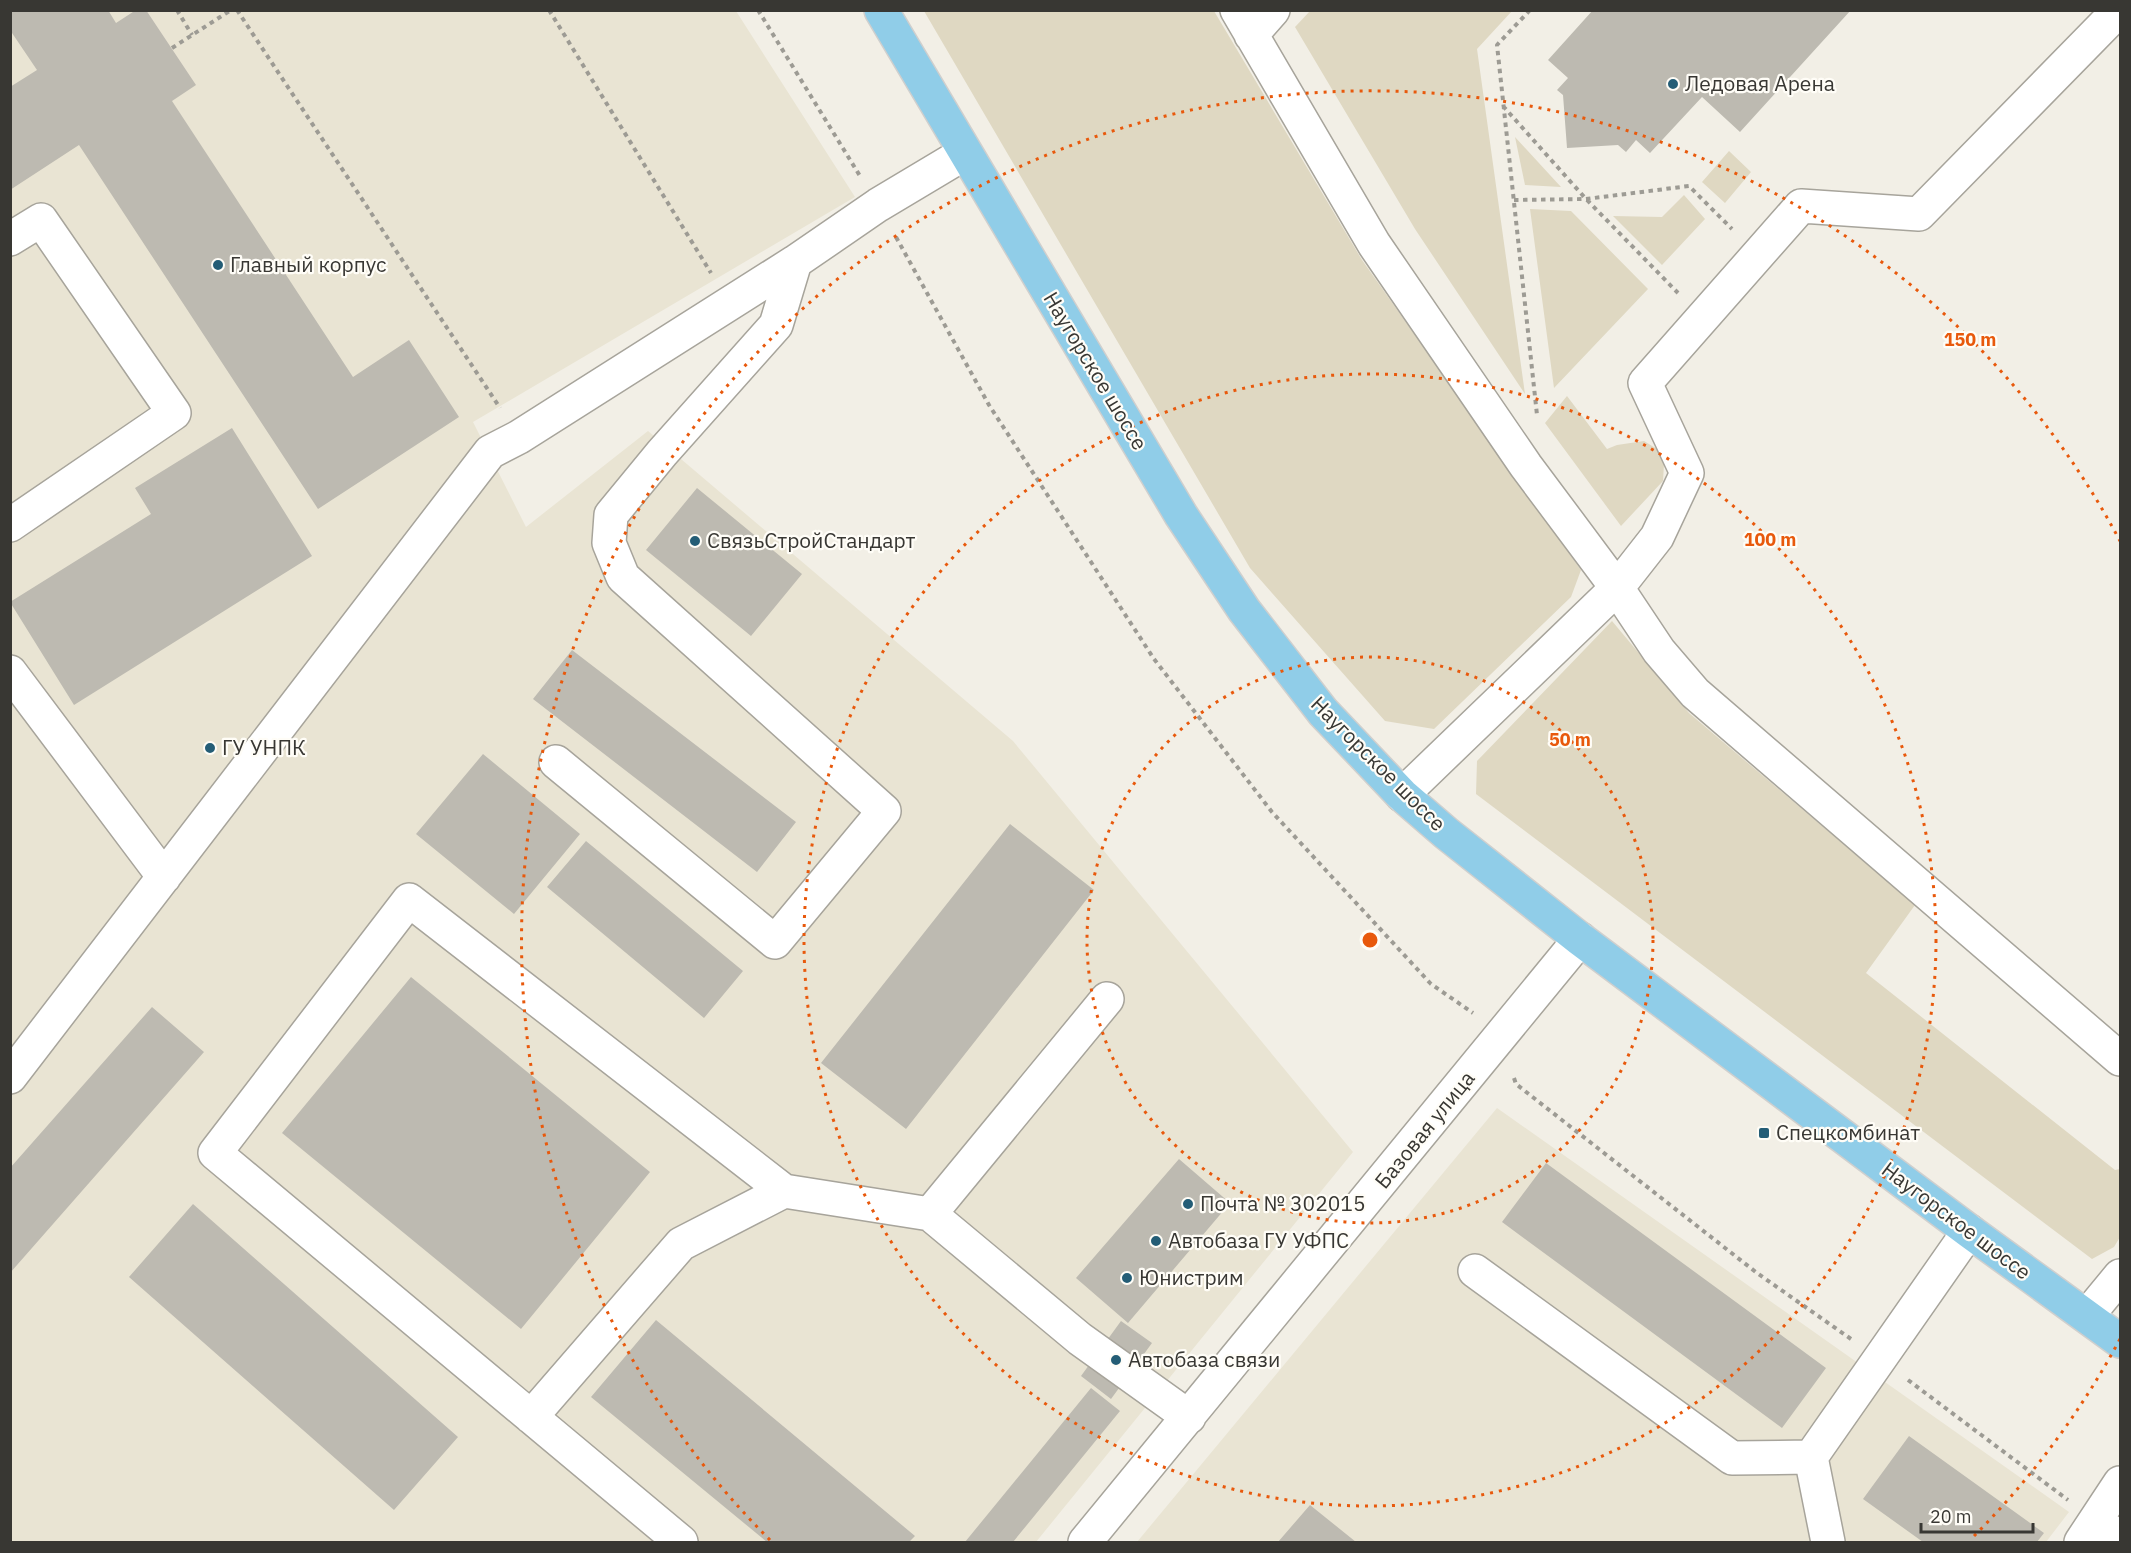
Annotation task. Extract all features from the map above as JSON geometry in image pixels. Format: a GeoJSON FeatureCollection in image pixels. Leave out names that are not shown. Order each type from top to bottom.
{"type":"FeatureCollection","features":[{"type":"Feature","properties":{"kind":"main road","name":"Наугорское шоссе"},"geometry":{"type":"LineString","coordinates":[[881,10],[1181,515],[1244,610],[1323,712],[1402,795],[1446,833],[1580,939],[1969,1231],[2121,1341]]}},
{"type":"Feature","properties":{"kind":"street"},"geometry":{"type":"LineString","coordinates":[[1273,10],[1244,23],[1374,244],[1526,466],[1617,588],[1659,651],[1695,693],[2121,1059]]}},
{"type":"Feature","properties":{"kind":"street"},"geometry":{"type":"LineString","coordinates":[[1402,795],[1617,588],[1657,537],[1687,473],[1645,383],[1801,206],[1919,214],[2119,10]]}},
{"type":"Feature","properties":{"kind":"street"},"geometry":{"type":"LineString","coordinates":[[10,1077],[490,453],[730,304],[878,205],[965,153]]}},
{"type":"Feature","properties":{"kind":"street"},"geometry":{"type":"LineString","coordinates":[[10,239],[41,220],[174,413],[10,525]]}},
{"type":"Feature","properties":{"kind":"street"},"geometry":{"type":"LineString","coordinates":[[556,762],[775,942],[884,811],[623,577],[609,543],[611,516],[662,453],[776,325],[795,262]]}},
{"type":"Feature","properties":{"kind":"street"},"geometry":{"type":"LineString","coordinates":[[10,672],[164,876]]}},
{"type":"Feature","properties":{"kind":"street"},"geometry":{"type":"LineString","coordinates":[[681,1542],[215,1153],[409,900],[784,1191],[930,1214],[1080,1339],[1189,1417]]}},
{"type":"Feature","properties":{"kind":"street","name":"Базовая улица"},"geometry":{"type":"LineString","coordinates":[[1085,1542],[1580,939]]}},
{"type":"Feature","properties":{"kind":"street"},"geometry":{"type":"LineString","coordinates":[[930,1214],[1107,999]]}},
{"type":"Feature","properties":{"kind":"street"},"geometry":{"type":"LineString","coordinates":[[531,1417],[681,1244],[784,1191]]}},
{"type":"Feature","properties":{"kind":"street"},"geometry":{"type":"LineString","coordinates":[[1828,1542],[1811,1457],[1969,1231]]}},
{"type":"Feature","properties":{"kind":"street"},"geometry":{"type":"LineString","coordinates":[[1475,1271],[1732,1458],[1811,1457]]}},
{"type":"Feature","properties":{"kind":"street"},"geometry":{"type":"LineString","coordinates":[[2087,1316],[2121,1276]]}},
{"type":"Feature","properties":{"kind":"street"},"geometry":{"type":"LineString","coordinates":[[2099,1534],[2121,1484]]}},
{"type":"Feature","properties":{"kind":"path"},"geometry":{"type":"LineString","coordinates":[[177,10],[192,35]]}},
{"type":"Feature","properties":{"kind":"path"},"geometry":{"type":"LineString","coordinates":[[172,48],[231,10]]}},
{"type":"Feature","properties":{"kind":"path"},"geometry":{"type":"LineString","coordinates":[[237,10],[519,437]]}},
{"type":"Feature","properties":{"kind":"path"},"geometry":{"type":"LineString","coordinates":[[549,10],[730,304]]}},
{"type":"Feature","properties":{"kind":"path"},"geometry":{"type":"LineString","coordinates":[[758,10],[878,205],[989,405],[1154,658],[1272,812],[1431,984],[1503,1034],[1516,1084],[1757,1273],[1878,1359],[2099,1534]]}},
{"type":"Feature","properties":{"kind":"path"},"geometry":{"type":"LineString","coordinates":[[1530,10],[1497,45],[1538,427]]}},
{"type":"Feature","properties":{"kind":"path"},"geometry":{"type":"LineString","coordinates":[[1503,105],[1586,199],[1703,318]]}},
{"type":"Feature","properties":{"kind":"path"},"geometry":{"type":"LineString","coordinates":[[1514,200],[1586,199],[1689,186],[1757,255]]}},
{"type":"Feature","properties":{"kind":"shaded area"},"geometry":{"type":"Polygon","coordinates":[[[11,11],[736,11],[855,197],[473,422],[526,527],[648,431],[1013,741],[1353,1152],[1036,1542],[11,1542],[11,11]]]}},
{"type":"Feature","properties":{"kind":"shaded area"},"geometry":{"type":"Polygon","coordinates":[[[924,11],[1214,11],[1362,260],[1581,570],[1571,597],[1434,729],[1385,721],[1250,568],[924,11]]]}},
{"type":"Feature","properties":{"kind":"shaded area"},"geometry":{"type":"Polygon","coordinates":[[[1310,11],[1512,11],[1477,49],[1525,394],[1415,229],[1295,27],[1310,11]]]}},
{"type":"Feature","properties":{"kind":"shaded area"},"geometry":{"type":"Polygon","coordinates":[[[1515,137],[1561,187],[1525,185],[1515,137]]]}},
{"type":"Feature","properties":{"kind":"shaded area"},"geometry":{"type":"Polygon","coordinates":[[[1729,151],[1751,172],[1725,203],[1702,182],[1729,151]]]}},
{"type":"Feature","properties":{"kind":"shaded area"},"geometry":{"type":"Polygon","coordinates":[[[1684,195],[1705,219],[1662,265],[1613,216],[1662,217],[1684,195]]]}},
{"type":"Feature","properties":{"kind":"shaded area"},"geometry":{"type":"Polygon","coordinates":[[[1530,209],[1571,211],[1648,289],[1554,388],[1530,209]]]}},
{"type":"Feature","properties":{"kind":"shaded area"},"geometry":{"type":"Polygon","coordinates":[[[1567,396],[1607,449],[1644,441],[1657,449],[1664,464],[1663,481],[1621,526],[1545,423],[1567,396]]]}},
{"type":"Feature","properties":{"kind":"shaded area"},"geometry":{"type":"Polygon","coordinates":[[[1612,621],[1689,713],[1915,905],[1866,973],[2115,1170],[2120,1169],[2120,1237],[2114,1247],[2092,1259],[1476,794],[1477,761],[1612,621]]]}},
{"type":"Feature","properties":{"kind":"shaded area"},"geometry":{"type":"Polygon","coordinates":[[[1497,1108],[2069,1512],[2046,1542],[1137,1542],[1497,1108]]]}},
{"type":"Feature","properties":{"kind":"building","name":"Главный корпус"},"geometry":{"type":"Polygon","coordinates":[[[10,10],[108,10],[116,23],[136,10],[146,10],[196,85],[172,101],[353,377],[409,340],[459,417],[318,509],[79,145],[10,190],[10,87],[37,70],[10,30],[10,10]]]}},
{"type":"Feature","properties":{"kind":"building","name":"Ледовая Арена"},"geometry":{"type":"Polygon","coordinates":[[[1593,10],[1851,10],[1740,132],[1702,97],[1650,153],[1636,140],[1626,152],[1618,145],[1567,148],[1563,95],[1557,90],[1568,78],[1548,60],[1593,10]]]}},
{"type":"Feature","properties":{"kind":"building"},"geometry":{"type":"Polygon","coordinates":[[[232,428],[312,556],[74,705],[10,602],[151,514],[135,488],[232,428]]]}},
{"type":"Feature","properties":{"kind":"building"},"geometry":{"type":"Polygon","coordinates":[[[697,488],[802,574],[751,636],[646,550],[697,488]]]}},
{"type":"Feature","properties":{"kind":"building"},"geometry":{"type":"Polygon","coordinates":[[[572,650],[796,822],[757,872],[533,699],[572,650]]]}},
{"type":"Feature","properties":{"kind":"building"},"geometry":{"type":"Polygon","coordinates":[[[483,754],[580,834],[514,914],[416,834],[483,754]]]}},
{"type":"Feature","properties":{"kind":"building"},"geometry":{"type":"Polygon","coordinates":[[[1010,824],[1094,890],[906,1129],[821,1063],[1010,824]]]}},
{"type":"Feature","properties":{"kind":"building"},"geometry":{"type":"Polygon","coordinates":[[[586,841],[743,971],[704,1018],[547,887],[586,841]]]}},
{"type":"Feature","properties":{"kind":"building"},"geometry":{"type":"Polygon","coordinates":[[[411,977],[650,1172],[521,1329],[282,1133],[411,977]]]}},
{"type":"Feature","properties":{"kind":"building"},"geometry":{"type":"Polygon","coordinates":[[[152,1007],[204,1052],[10,1273],[10,1168],[152,1007]]]}},
{"type":"Feature","properties":{"kind":"building"},"geometry":{"type":"Polygon","coordinates":[[[1179,1159],[1230,1203],[1128,1323],[1076,1278],[1179,1159]]]}},
{"type":"Feature","properties":{"kind":"building"},"geometry":{"type":"Polygon","coordinates":[[[1546,1163],[1826,1368],[1782,1428],[1502,1222],[1546,1163]]]}},
{"type":"Feature","properties":{"kind":"building"},"geometry":{"type":"Polygon","coordinates":[[[193,1204],[458,1437],[394,1510],[129,1277],[193,1204]]]}},
{"type":"Feature","properties":{"kind":"building"},"geometry":{"type":"Polygon","coordinates":[[[656,1320],[915,1536],[909,1542],[767,1542],[591,1397],[656,1320]]]}},
{"type":"Feature","properties":{"kind":"building","name":"Автобаза связи"},"geometry":{"type":"Polygon","coordinates":[[[1121,1321],[1152,1343],[1111,1399],[1081,1376],[1121,1321]]]}},
{"type":"Feature","properties":{"kind":"building"},"geometry":{"type":"Polygon","coordinates":[[[1091,1388],[1120,1411],[1013,1542],[965,1542],[1091,1388]]]}},
{"type":"Feature","properties":{"kind":"building"},"geometry":{"type":"Polygon","coordinates":[[[1909,1436],[2044,1533],[2037,1542],[1923,1542],[1863,1499],[1909,1436]]]}},
{"type":"Feature","properties":{"kind":"building"},"geometry":{"type":"Polygon","coordinates":[[[1310,1505],[1356,1542],[1278,1542],[1310,1505]]]}},
{"type":"Feature","properties":{"kind":"place","name":"Ледовая Арена"},"geometry":{"type":"Point","coordinates":[1673,84]}},
{"type":"Feature","properties":{"kind":"place","name":"Главный корпус"},"geometry":{"type":"Point","coordinates":[218,265]}},
{"type":"Feature","properties":{"kind":"place","name":"СвязьСтройСтандарт"},"geometry":{"type":"Point","coordinates":[695,541]}},
{"type":"Feature","properties":{"kind":"place","name":"ГУ УНПК"},"geometry":{"type":"Point","coordinates":[210,748]}},
{"type":"Feature","properties":{"kind":"place","name":"Спецкомбинат"},"geometry":{"type":"Point","coordinates":[1764,1133]}},
{"type":"Feature","properties":{"kind":"place","name":"Почта № 302015"},"geometry":{"type":"Point","coordinates":[1188,1204]}},
{"type":"Feature","properties":{"kind":"place","name":"Автобаза ГУ УФПС"},"geometry":{"type":"Point","coordinates":[1156,1241]}},
{"type":"Feature","properties":{"kind":"place","name":"Юнистрим"},"geometry":{"type":"Point","coordinates":[1127,1278]}},
{"type":"Feature","properties":{"kind":"place","name":"Автобаза связи"},"geometry":{"type":"Point","coordinates":[1116,1360]}}]}
